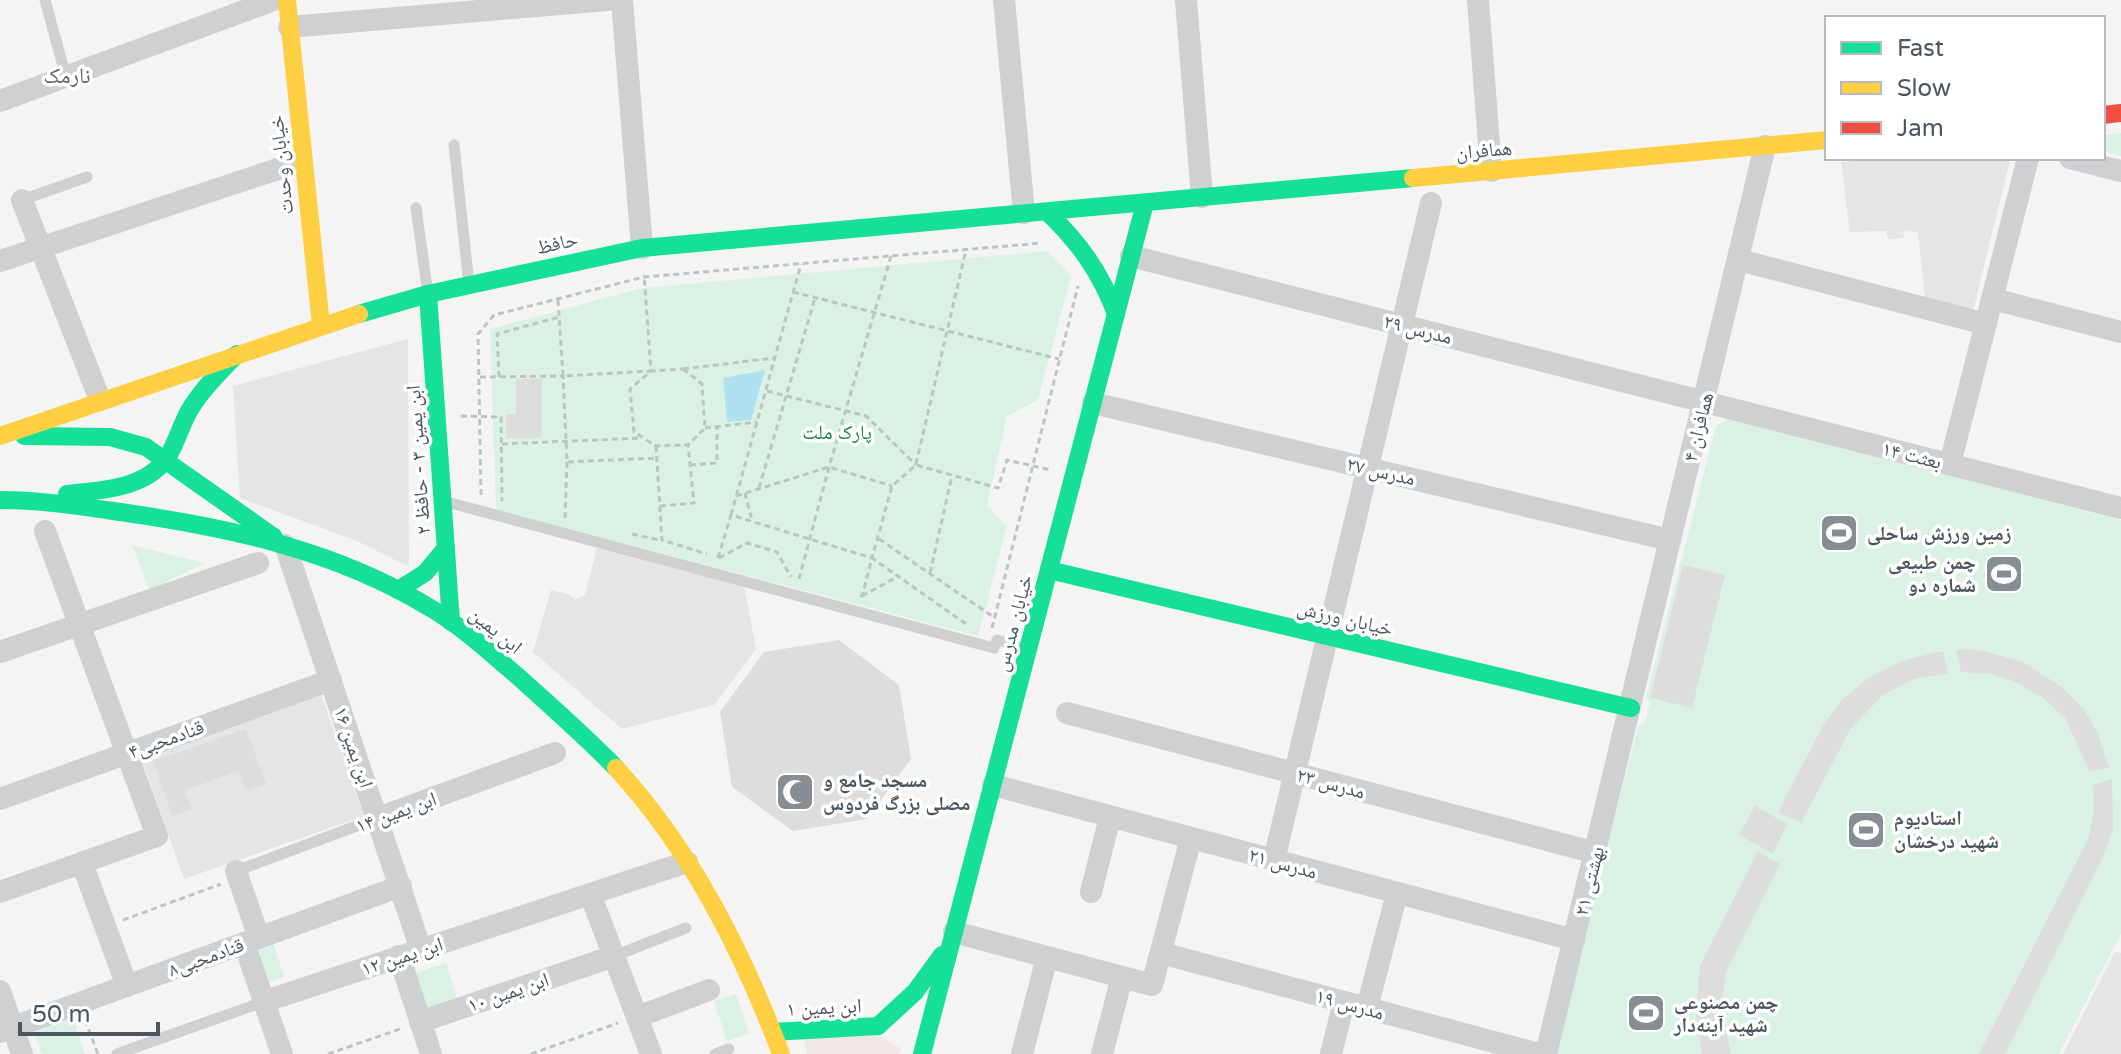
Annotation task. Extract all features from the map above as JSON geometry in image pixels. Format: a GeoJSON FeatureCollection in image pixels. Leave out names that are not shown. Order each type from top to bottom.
{"type":"FeatureCollection","features":[{"type":"Feature","properties":{"kind":"main road","name":"خیابان وحدت"},"geometry":{"type":"LineString","coordinates":[[287,0],[321,325]]}},
{"type":"Feature","properties":{"kind":"main road","name":"همافران"},"geometry":{"type":"LineString","coordinates":[[1145,203],[1825,140]]}},
{"type":"Feature","properties":{"kind":"main road","name":"حافظ"},"geometry":{"type":"LineString","coordinates":[[0,436],[321,325],[428,294],[642,248],[1145,203]]}},
{"type":"Feature","properties":{"kind":"main road","name":"خیابان مدرس"},"geometry":{"type":"LineString","coordinates":[[914,1053],[954,932],[1145,203]]}},
{"type":"Feature","properties":{"kind":"main road"},"geometry":{"type":"LineString","coordinates":[[1047,212],[1078,241],[1105,279],[1116,314]]}},
{"type":"Feature","properties":{"kind":"main road","name":"ابن یمین ۳ - حافظ ۲"},"geometry":{"type":"LineString","coordinates":[[428,294],[451,622]]}},
{"type":"Feature","properties":{"kind":"main road"},"geometry":{"type":"LineString","coordinates":[[7,500],[112,489],[132,483],[151,472],[166,459],[190,409],[238,354]]}},
{"type":"Feature","properties":{"kind":"main road"},"geometry":{"type":"LineString","coordinates":[[164,378],[179,387],[190,409]]}},
{"type":"Feature","properties":{"kind":"main road"},"geometry":{"type":"LineString","coordinates":[[0,436],[110,437],[146,447],[285,545]]}},
{"type":"Feature","properties":{"kind":"main road","name":"ابن یمین"},"geometry":{"type":"LineString","coordinates":[[7,500],[164,518],[285,545],[353,569],[398,590],[451,622],[578,731],[638,794],[687,862],[735,944],[781,1054]]}},
{"type":"Feature","properties":{"kind":"main road"},"geometry":{"type":"LineString","coordinates":[[398,590],[426,573],[438,562],[446,548]]}},
{"type":"Feature","properties":{"kind":"main road","name":"خیابان ورزش"},"geometry":{"type":"LineString","coordinates":[[1049,570],[1631,708]]}},
{"type":"Feature","properties":{"kind":"main road","name":"ابن یمین ۱"},"geometry":{"type":"LineString","coordinates":[[773,1032],[884,1030],[928,976],[954,932]]}},
{"type":"Feature","properties":{"kind":"street"},"geometry":{"type":"LineString","coordinates":[[0,101],[274,0]]}},
{"type":"Feature","properties":{"kind":"street"},"geometry":{"type":"LineString","coordinates":[[289,27],[608,0]]}},
{"type":"Feature","properties":{"kind":"street"},"geometry":{"type":"LineString","coordinates":[[622,0],[642,248]]}},
{"type":"Feature","properties":{"kind":"street"},"geometry":{"type":"LineString","coordinates":[[1004,0],[1024,213]]}},
{"type":"Feature","properties":{"kind":"street"},"geometry":{"type":"LineString","coordinates":[[1186,0],[1202,197]]}},
{"type":"Feature","properties":{"kind":"street"},"geometry":{"type":"LineString","coordinates":[[1478,0],[1491,171]]}},
{"type":"Feature","properties":{"kind":"street","name":"همافران ۴"},"geometry":{"type":"LineString","coordinates":[[1631,708],[1765,146]]}},
{"type":"Feature","properties":{"kind":"street"},"geometry":{"type":"LineString","coordinates":[[1950,464],[2028,160]]}},
{"type":"Feature","properties":{"kind":"street"},"geometry":{"type":"LineString","coordinates":[[2078,160],[2121,171]]}},
{"type":"Feature","properties":{"kind":"street"},"geometry":{"type":"LineString","coordinates":[[0,261],[302,161]]}},
{"type":"Feature","properties":{"kind":"street"},"geometry":{"type":"LineString","coordinates":[[22,200],[100,400]]}},
{"type":"Feature","properties":{"kind":"street"},"geometry":{"type":"LineString","coordinates":[[1274,860],[1431,203]]}},
{"type":"Feature","properties":{"kind":"street","name":"مدرس ۲۹"},"geometry":{"type":"LineString","coordinates":[[1131,256],[1704,402]]}},
{"type":"Feature","properties":{"kind":"street"},"geometry":{"type":"LineString","coordinates":[[1739,260],[1986,324]]}},
{"type":"Feature","properties":{"kind":"street"},"geometry":{"type":"LineString","coordinates":[[1993,299],[2121,332]]}},
{"type":"Feature","properties":{"kind":"street","name":"بعثت ۱۴"},"geometry":{"type":"LineString","coordinates":[[1704,402],[2121,508]]}},
{"type":"Feature","properties":{"kind":"street","name":"مدرس ۲۷"},"geometry":{"type":"LineString","coordinates":[[1093,403],[1670,540]]}},
{"type":"Feature","properties":{"kind":"street"},"geometry":{"type":"LineString","coordinates":[[0,892],[157,836],[45,531]]}},
{"type":"Feature","properties":{"kind":"street","name":"ابن یمین ۱۶"},"geometry":{"type":"LineString","coordinates":[[285,545],[401,886],[420,1022],[431,1054]]}},
{"type":"Feature","properties":{"kind":"street"},"geometry":{"type":"LineString","coordinates":[[0,652],[258,563]]}},
{"type":"Feature","properties":{"kind":"street","name":"قنادمحبی۴"},"geometry":{"type":"LineString","coordinates":[[0,799],[331,680]]}},
{"type":"Feature","properties":{"kind":"street","name":"بهشتی ۲۱"},"geometry":{"type":"LineString","coordinates":[[1546,1054],[1631,708]]}},
{"type":"Feature","properties":{"kind":"street","name":"مدرس ۲۳"},"geometry":{"type":"LineString","coordinates":[[1067,713],[1596,853]]}},
{"type":"Feature","properties":{"kind":"street","name":"ابن یمین ۱۴"},"geometry":{"type":"LineString","coordinates":[[378,818],[555,753]]}},
{"type":"Feature","properties":{"kind":"street","name":"مدرس ۲۱"},"geometry":{"type":"LineString","coordinates":[[993,785],[1574,940]]}},
{"type":"Feature","properties":{"kind":"street"},"geometry":{"type":"LineString","coordinates":[[1091,892],[1110,817]]}},
{"type":"Feature","properties":{"kind":"street"},"geometry":{"type":"LineString","coordinates":[[954,932],[1152,985],[1191,838]]}},
{"type":"Feature","properties":{"kind":"street","name":"ابن یمین ۱۲"},"geometry":{"type":"LineString","coordinates":[[263,1002],[687,862]]}},
{"type":"Feature","properties":{"kind":"street"},"geometry":{"type":"LineString","coordinates":[[82,863],[127,986]]}},
{"type":"Feature","properties":{"kind":"street"},"geometry":{"type":"LineString","coordinates":[[237,875],[263,1002],[282,1054]]}},
{"type":"Feature","properties":{"kind":"street","name":"قنادمحبی۸"},"geometry":{"type":"LineString","coordinates":[[6,1030],[401,886]]}},
{"type":"Feature","properties":{"kind":"street"},"geometry":{"type":"LineString","coordinates":[[1367,1008],[1397,893]]}},
{"type":"Feature","properties":{"kind":"street"},"geometry":{"type":"LineString","coordinates":[[591,896],[651,1054]]}},
{"type":"Feature","properties":{"kind":"street","name":"مدرس ۱۹"},"geometry":{"type":"LineString","coordinates":[[1161,953],[1539,1054]]}},
{"type":"Feature","properties":{"kind":"street","name":"ابن یمین ۱۰"},"geometry":{"type":"LineString","coordinates":[[420,1022],[614,956]]}},
{"type":"Feature","properties":{"kind":"street"},"geometry":{"type":"LineString","coordinates":[[1022,1054],[1047,957]]}},
{"type":"Feature","properties":{"kind":"street"},"geometry":{"type":"LineString","coordinates":[[1102,1054],[1122,977]]}},
{"type":"Feature","properties":{"kind":"street"},"geometry":{"type":"LineString","coordinates":[[637,1017],[709,990]]}},
{"type":"Feature","properties":{"kind":"street"},"geometry":{"type":"LineString","coordinates":[[0,991],[6,1030],[22,1054]]}},
{"type":"Feature","properties":{"kind":"street"},"geometry":{"type":"LineString","coordinates":[[1331,1054],[1344,1002]]}},
{"type":"Feature","properties":{"kind":"lane"},"geometry":{"type":"LineString","coordinates":[[45,0],[66,77]]}},
{"type":"Feature","properties":{"kind":"lane"},"geometry":{"type":"LineString","coordinates":[[454,145],[469,285]]}},
{"type":"Feature","properties":{"kind":"lane"},"geometry":{"type":"LineString","coordinates":[[22,200],[87,177]]}},
{"type":"Feature","properties":{"kind":"lane"},"geometry":{"type":"LineString","coordinates":[[416,208],[428,294]]}},
{"type":"Feature","properties":{"kind":"lane"},"geometry":{"type":"LineString","coordinates":[[443,501],[994,648],[997,640],[1029,649]]}},
{"type":"Feature","properties":{"kind":"lane","name":"ابن یمین ۱۴"},"geometry":{"type":"LineString","coordinates":[[237,875],[378,818]]}},
{"type":"Feature","properties":{"kind":"lane","name":"ابن یمین ۱۰"},"geometry":{"type":"LineString","coordinates":[[614,956],[686,928]]}},
{"type":"Feature","properties":{"kind":"lane","name":"ابن یمین ۱۲"},"geometry":{"type":"LineString","coordinates":[[117,1054],[263,1002]]}},
{"type":"Feature","properties":{"kind":"lane"},"geometry":{"type":"LineString","coordinates":[[715,1054],[729,1049]]}},
{"type":"Feature","properties":{"kind":"path"},"geometry":{"type":"LineString","coordinates":[[481,511],[478,334],[494,315],[644,277],[1048,243]]}},
{"type":"Feature","properties":{"kind":"path"},"geometry":{"type":"LineString","coordinates":[[642,248],[651,371]]}},
{"type":"Feature","properties":{"kind":"path"},"geometry":{"type":"LineString","coordinates":[[862,596],[892,486],[916,465],[966,250]]}},
{"type":"Feature","properties":{"kind":"path"},"geometry":{"type":"LineString","coordinates":[[620,532],[662,540],[719,558],[747,543],[777,552],[789,577],[799,579],[891,256]]}},
{"type":"Feature","properties":{"kind":"path"},"geometry":{"type":"LineString","coordinates":[[719,558],[801,264]]}},
{"type":"Feature","properties":{"kind":"path"},"geometry":{"type":"LineString","coordinates":[[992,630],[1080,276]]}},
{"type":"Feature","properties":{"kind":"path"},"geometry":{"type":"LineString","coordinates":[[793,292],[1059,359]]}},
{"type":"Feature","properties":{"kind":"path"},"geometry":{"type":"LineString","coordinates":[[759,488],[815,298]]}},
{"type":"Feature","properties":{"kind":"path"},"geometry":{"type":"LineString","coordinates":[[557,299],[567,462],[565,521]]}},
{"type":"Feature","properties":{"kind":"path"},"geometry":{"type":"LineString","coordinates":[[499,377],[497,334],[559,317]]}},
{"type":"Feature","properties":{"kind":"path"},"geometry":{"type":"LineString","coordinates":[[478,377],[683,369],[775,358]]}},
{"type":"Feature","properties":{"kind":"path"},"geometry":{"type":"LineString","coordinates":[[683,369],[702,384],[705,428]]}},
{"type":"Feature","properties":{"kind":"path"},"geometry":{"type":"LineString","coordinates":[[651,371],[630,389],[634,432],[656,446],[688,445],[705,428],[757,422]]}},
{"type":"Feature","properties":{"kind":"path"},"geometry":{"type":"LineString","coordinates":[[766,390],[866,416],[916,465],[998,488],[1007,460],[1074,476]]}},
{"type":"Feature","properties":{"kind":"path"},"geometry":{"type":"LineString","coordinates":[[479,417],[501,417],[502,503]]}},
{"type":"Feature","properties":{"kind":"path"},"geometry":{"type":"LineString","coordinates":[[690,465],[717,463],[717,427]]}},
{"type":"Feature","properties":{"kind":"path"},"geometry":{"type":"LineString","coordinates":[[501,444],[642,438]]}},
{"type":"Feature","properties":{"kind":"path"},"geometry":{"type":"LineString","coordinates":[[660,506],[694,503],[688,445]]}},
{"type":"Feature","properties":{"kind":"path"},"geometry":{"type":"LineString","coordinates":[[656,446],[662,540]]}},
{"type":"Feature","properties":{"kind":"path"},"geometry":{"type":"LineString","coordinates":[[567,462],[657,458]]}},
{"type":"Feature","properties":{"kind":"path"},"geometry":{"type":"LineString","coordinates":[[736,496],[829,467],[892,486]]}},
{"type":"Feature","properties":{"kind":"path"},"geometry":{"type":"LineString","coordinates":[[930,573],[952,475]]}},
{"type":"Feature","properties":{"kind":"path"},"geometry":{"type":"LineString","coordinates":[[745,493],[752,521]]}},
{"type":"Feature","properties":{"kind":"path"},"geometry":{"type":"LineString","coordinates":[[731,515],[872,558],[978,634]]}},
{"type":"Feature","properties":{"kind":"path"},"geometry":{"type":"LineString","coordinates":[[878,538],[995,618]]}},
{"type":"Feature","properties":{"kind":"path"},"geometry":{"type":"LineString","coordinates":[[850,593],[862,596],[899,576]]}},
{"type":"Feature","properties":{"kind":"path"},"geometry":{"type":"LineString","coordinates":[[104,927],[237,875]]}},
{"type":"Feature","properties":{"kind":"path"},"geometry":{"type":"LineString","coordinates":[[78,1004],[98,1054]]}},
{"type":"Feature","properties":{"kind":"path"},"geometry":{"type":"LineString","coordinates":[[531,1054],[637,1017]]}},
{"type":"Feature","properties":{"kind":"path"},"geometry":{"type":"LineString","coordinates":[[328,1054],[420,1022]]}},
{"type":"Feature","properties":{"kind":"shaded area"},"geometry":{"type":"Polygon","coordinates":[[[2010,160],[1973,311],[1925,300],[1918,232],[1903,230],[1904,238],[1888,239],[1886,231],[1850,232],[1841,162],[2010,160]]]}},
{"type":"Feature","properties":{"kind":"shaded area"},"geometry":{"type":"Polygon","coordinates":[[[408,339],[409,567],[357,541],[240,498],[233,386],[408,339]]]}},
{"type":"Feature","properties":{"kind":"shaded area"},"geometry":{"type":"Polygon","coordinates":[[[597,548],[744,586],[756,649],[714,705],[622,729],[533,652],[551,590],[568,594],[575,600],[585,595],[597,548]]]}},
{"type":"Feature","properties":{"kind":"shaded area"},"geometry":{"type":"Polygon","coordinates":[[[321,694],[364,816],[184,879],[141,757],[321,694]]]}},
{"type":"Feature","properties":{"kind":"shaded area"},"geometry":{"type":"Polygon","coordinates":[[[2115,952],[2121,953],[2121,1054],[2063,1054],[2115,952]]]}},
{"type":"Feature","properties":{"kind":"shaded area"},"geometry":{"type":"Polygon","coordinates":[[[876,1033],[901,1049],[899,1054],[807,1054],[803,1038],[876,1033]]]}},
{"type":"Feature","properties":{"kind":"green space"},"geometry":{"type":"Polygon","coordinates":[[[2121,133],[2121,156],[2105,151],[2105,135],[2121,133]]]}},
{"type":"Feature","properties":{"kind":"green space","name":"پارک ملت"},"geometry":{"type":"Polygon","coordinates":[[[1048,251],[1071,276],[1038,400],[1007,416],[987,506],[1007,526],[978,636],[496,510],[490,329],[642,288],[1048,251]]]}},
{"type":"Feature","properties":{"kind":"green space","name":"استادیوم شهید درخشان"},"geometry":{"type":"Polygon","coordinates":[[[1729,419],[2121,520],[2121,933],[2059,1054],[1554,1054],[1638,727],[1645,722],[1650,703],[1646,697],[1716,426],[1729,419]]]}},
{"type":"Feature","properties":{"kind":"green space"},"geometry":{"type":"Polygon","coordinates":[[[132,545],[205,563],[149,590],[132,545]]]}},
{"type":"Feature","properties":{"kind":"green space"},"geometry":{"type":"Polygon","coordinates":[[[273,943],[284,977],[264,983],[254,949],[273,943]]]}},
{"type":"Feature","properties":{"kind":"green space"},"geometry":{"type":"Polygon","coordinates":[[[446,963],[458,1002],[427,1011],[415,973],[446,963]]]}},
{"type":"Feature","properties":{"kind":"green space"},"geometry":{"type":"Polygon","coordinates":[[[736,994],[749,1034],[727,1041],[714,1001],[736,994]]]}},
{"type":"Feature","properties":{"kind":"green space"},"geometry":{"type":"Polygon","coordinates":[[[72,1015],[85,1054],[42,1054],[33,1029],[72,1015]]]}},
{"type":"Feature","properties":{"kind":"water"},"geometry":{"type":"Polygon","coordinates":[[[765,370],[751,420],[727,422],[723,378],[765,370]]]}},
{"type":"Feature","properties":{"kind":"building"},"geometry":{"type":"Polygon","coordinates":[[[516,379],[542,379],[541,438],[506,438],[506,414],[516,414],[516,379]]]}},
{"type":"Feature","properties":{"kind":"building"},"geometry":{"type":"Polygon","coordinates":[[[1683,565],[1725,575],[1692,708],[1650,698],[1683,565]]]}},
{"type":"Feature","properties":{"kind":"building"},"geometry":{"type":"Polygon","coordinates":[[[839,640],[899,685],[911,759],[867,819],[793,831],[732,787],[720,712],[764,652],[839,640]]]}},
{"type":"Feature","properties":{"kind":"building"},"geometry":{"type":"Polygon","coordinates":[[[1943,651],[1948,673],[1914,679],[1883,695],[1851,728],[1801,823],[1778,812],[1825,722],[1844,698],[1867,679],[1901,661],[1943,651]]]}},
{"type":"Feature","properties":{"kind":"building"},"geometry":{"type":"Polygon","coordinates":[[[1956,651],[1985,651],[2023,662],[2062,687],[2083,708],[2097,731],[2109,768],[2089,771],[2066,719],[2042,697],[2011,680],[1991,674],[1961,672],[1956,651]]]}},
{"type":"Feature","properties":{"kind":"building"},"geometry":{"type":"Polygon","coordinates":[[[246,729],[266,784],[246,791],[239,771],[185,790],[192,809],[172,816],[153,761],[246,729]]]}},
{"type":"Feature","properties":{"kind":"building"},"geometry":{"type":"Polygon","coordinates":[[[2112,779],[2113,828],[2104,855],[2005,1054],[1979,1054],[2089,837],[2094,809],[2093,785],[2112,779]]]}},
{"type":"Feature","properties":{"kind":"building"},"geometry":{"type":"Polygon","coordinates":[[[1755,806],[1787,824],[1773,854],[1739,835],[1755,806]]]}},
{"type":"Feature","properties":{"kind":"building"},"geometry":{"type":"Polygon","coordinates":[[[1758,851],[1780,864],[1726,972],[1721,1007],[1731,1054],[1702,1054],[1696,1013],[1700,966],[1758,851]]]}},
{"type":"Feature","properties":{"kind":"traffic: fast"},"geometry":{"type":"LineString","coordinates":[[359,314],[428,294],[642,248],[1413,178]]}},
{"type":"Feature","properties":{"kind":"traffic: fast"},"geometry":{"type":"LineString","coordinates":[[922,1054],[1145,203]]}},
{"type":"Feature","properties":{"kind":"traffic: fast"},"geometry":{"type":"LineString","coordinates":[[1047,212],[1088,259],[1116,314]]}},
{"type":"Feature","properties":{"kind":"traffic: fast"},"geometry":{"type":"LineString","coordinates":[[428,294],[451,622]]}},
{"type":"Feature","properties":{"kind":"traffic: fast"},"geometry":{"type":"LineString","coordinates":[[67,494],[123,486],[159,467],[171,451],[194,403],[237,354]]}},
{"type":"Feature","properties":{"kind":"traffic: fast"},"geometry":{"type":"LineString","coordinates":[[24,436],[110,437],[146,447],[274,537]]}},
{"type":"Feature","properties":{"kind":"traffic: fast"},"geometry":{"type":"LineString","coordinates":[[0,500],[80,506],[205,526],[282,544],[356,570],[427,606],[465,631],[616,768]]}},
{"type":"Feature","properties":{"kind":"traffic: fast"},"geometry":{"type":"LineString","coordinates":[[398,590],[425,573],[446,548]]}},
{"type":"Feature","properties":{"kind":"traffic: fast"},"geometry":{"type":"LineString","coordinates":[[1049,570],[1631,708]]}},
{"type":"Feature","properties":{"kind":"traffic: fast"},"geometry":{"type":"LineString","coordinates":[[878,1026],[915,992],[942,955]]}},
{"type":"Feature","properties":{"kind":"traffic: fast"},"geometry":{"type":"LineString","coordinates":[[773,1032],[878,1026]]}},
{"type":"Feature","properties":{"kind":"traffic: slow"},"geometry":{"type":"LineString","coordinates":[[287,0],[321,325]]}},
{"type":"Feature","properties":{"kind":"traffic: slow"},"geometry":{"type":"LineString","coordinates":[[1413,178],[1825,140]]}},
{"type":"Feature","properties":{"kind":"traffic: slow"},"geometry":{"type":"LineString","coordinates":[[0,436],[359,314]]}},
{"type":"Feature","properties":{"kind":"traffic: slow"},"geometry":{"type":"LineString","coordinates":[[616,768],[668,833],[712,903],[749,977],[781,1054]]}},
{"type":"Feature","properties":{"kind":"traffic: jam"},"geometry":{"type":"LineString","coordinates":[[2105,115],[2121,113]]}},
{"type":"Feature","properties":{"kind":"place","name":"زمین ورزش ساحلی"},"geometry":{"type":"Point","coordinates":[1839,533]}},
{"type":"Feature","properties":{"kind":"place","name":"چمن طبیعی شماره دو"},"geometry":{"type":"Point","coordinates":[2004,574]}},
{"type":"Feature","properties":{"kind":"place","name":"مسجد جامع و مصلی بزرگ فردوس"},"geometry":{"type":"Point","coordinates":[795,792]}},
{"type":"Feature","properties":{"kind":"place","name":"استادیوم شهید درخشان"},"geometry":{"type":"Point","coordinates":[1866,830]}},
{"type":"Feature","properties":{"kind":"place","name":"چمن مصنوعی شهید آینه‌دار"},"geometry":{"type":"Point","coordinates":[1646,1013]}},
{"type":"Feature","properties":{"kind":"district","name":"نارمک"},"geometry":{"type":"Point","coordinates":[67,75]}}]}
